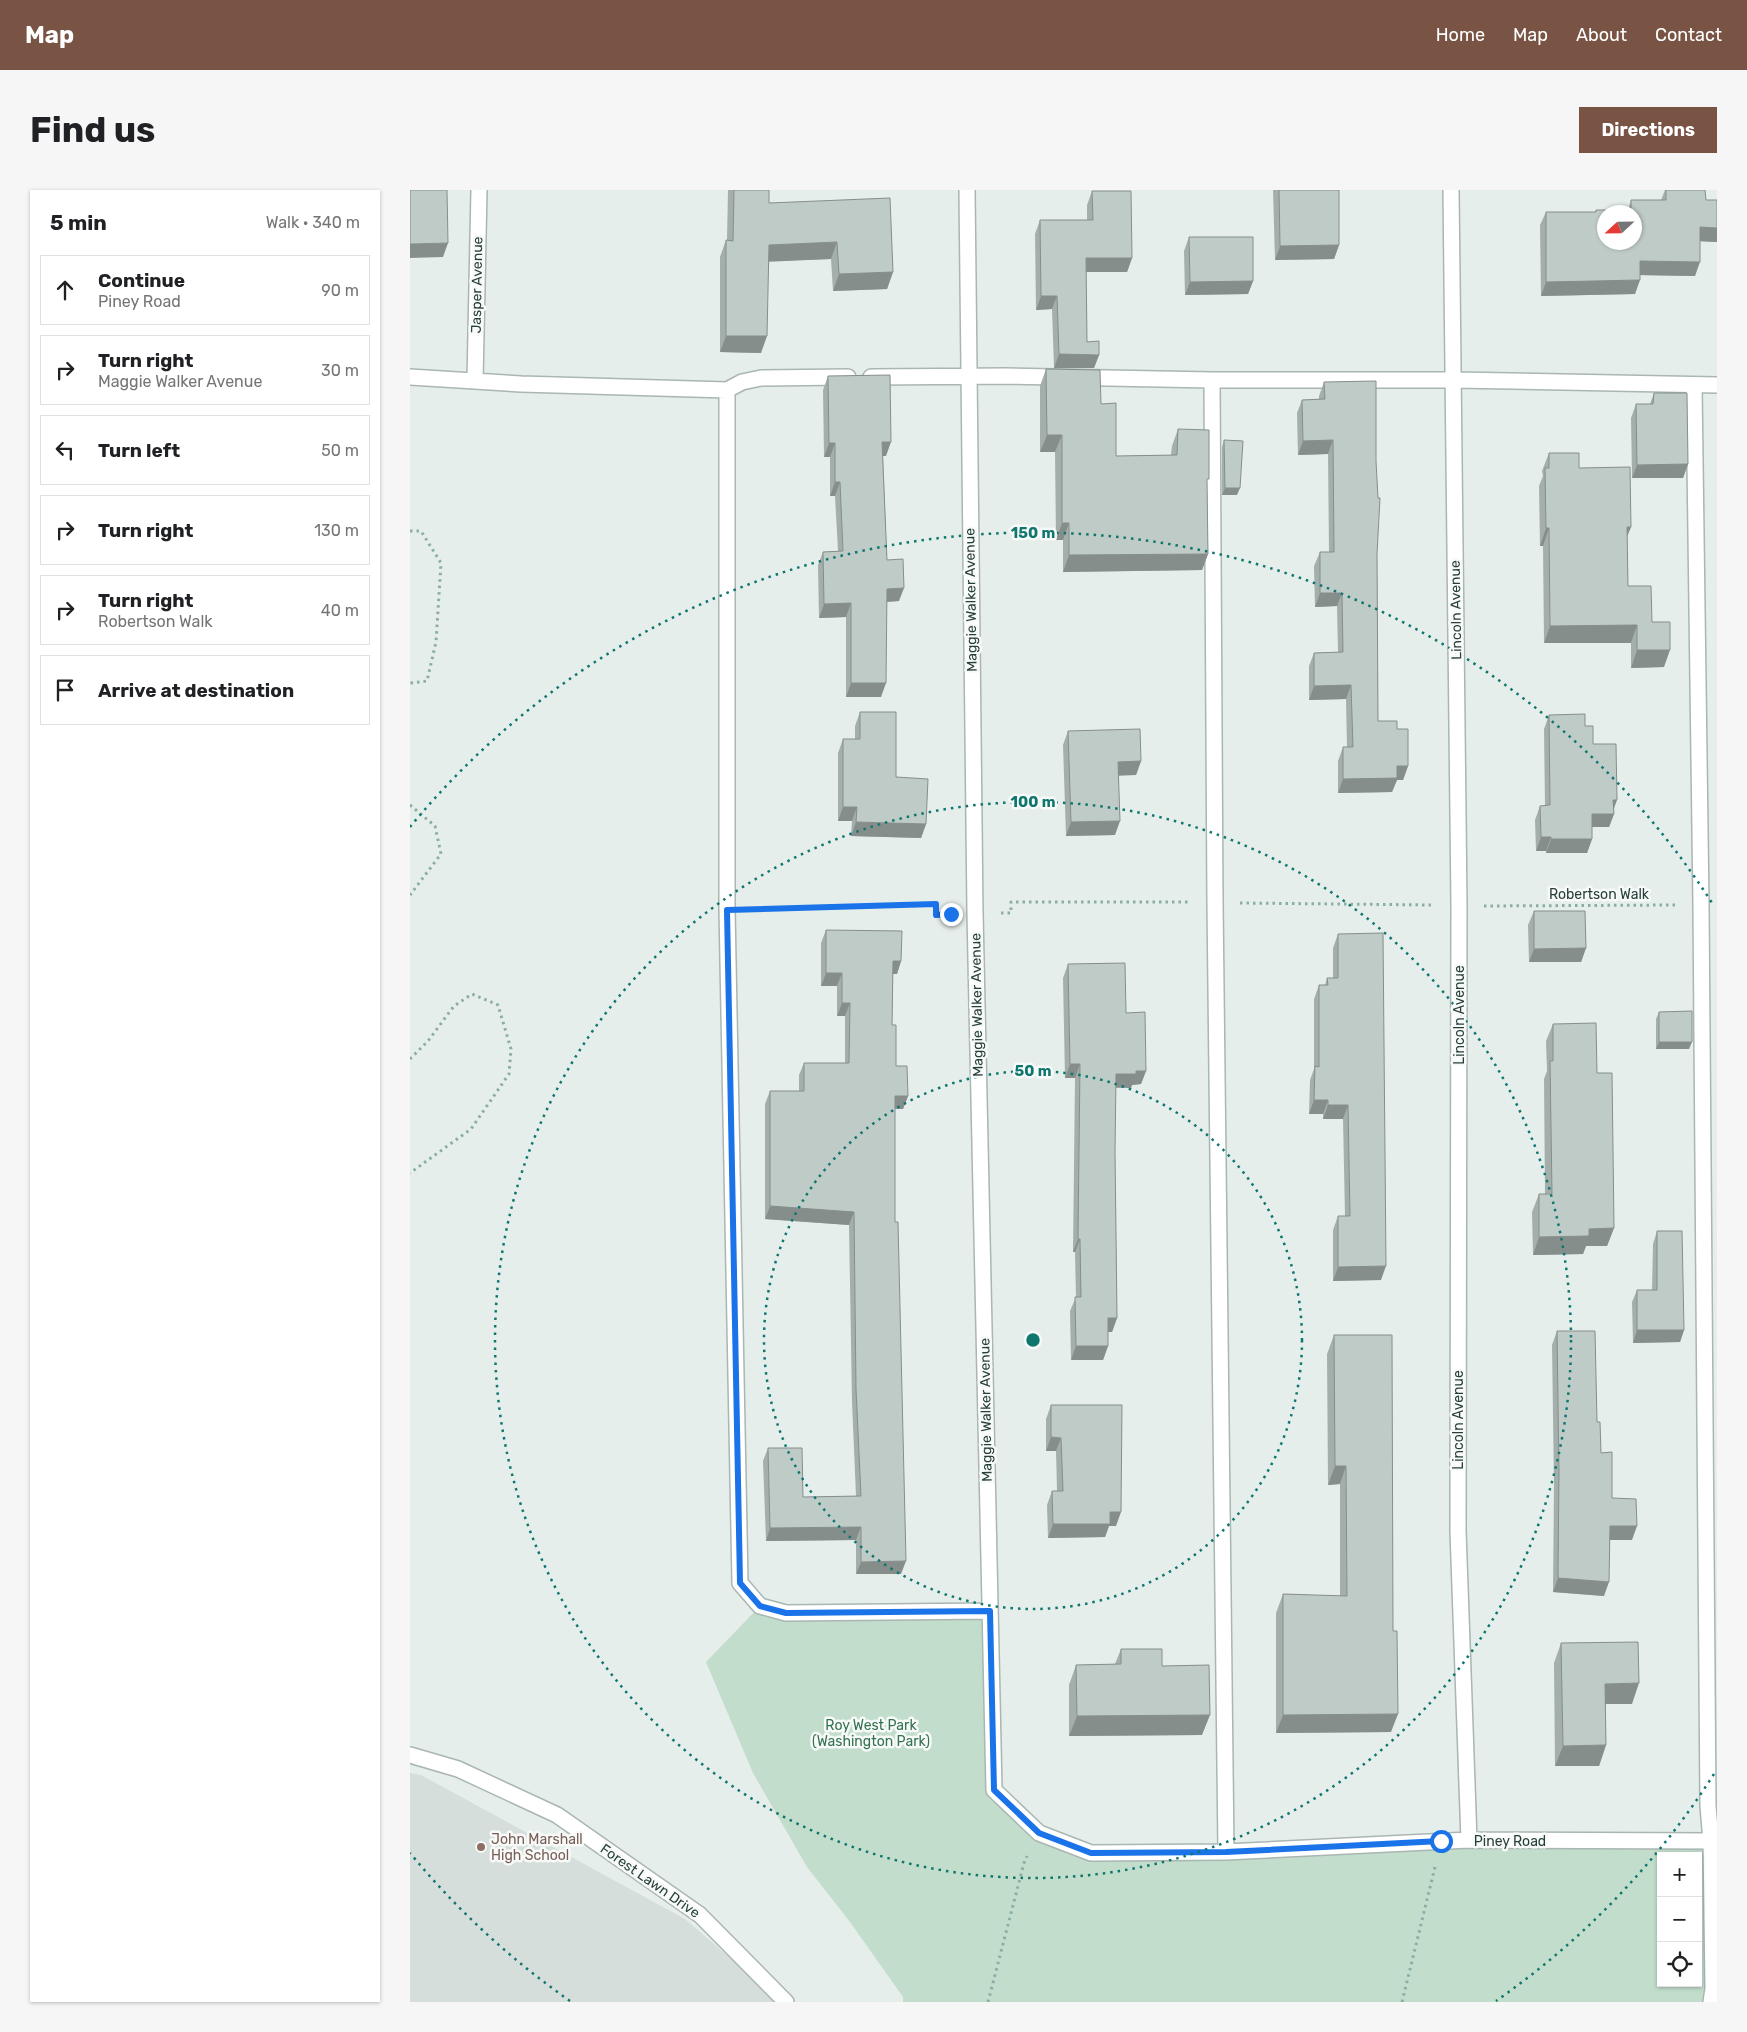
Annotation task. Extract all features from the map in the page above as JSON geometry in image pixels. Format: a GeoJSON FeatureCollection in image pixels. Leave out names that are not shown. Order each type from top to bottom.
{"type":"FeatureCollection","features":[{"type":"Feature","properties":{"kind":"street","name":"Jasper Avenue"},"geometry":{"type":"LineString","coordinates":[[476,381],[479,190]]}},
{"type":"Feature","properties":{"kind":"street","name":"Maggie Walker Avenue"},"geometry":{"type":"LineString","coordinates":[[966,190],[975,914],[994,1790]]}},
{"type":"Feature","properties":{"kind":"street","name":"Lincoln Avenue"},"geometry":{"type":"LineString","coordinates":[[1452,190],[1459,905],[1458,1531],[1470,1840]]}},
{"type":"Feature","properties":{"kind":"street"},"geometry":{"type":"LineString","coordinates":[[410,378],[540,385],[727,390],[742,382],[761,378],[969,375],[1212,380],[1454,380],[1717,385]]}},
{"type":"Feature","properties":{"kind":"street"},"geometry":{"type":"LineString","coordinates":[[1212,380],[1226,1852]]}},
{"type":"Feature","properties":{"kind":"street"},"geometry":{"type":"LineString","coordinates":[[1694,386],[1701,905],[1708,1796],[1714,1841],[1713,1989],[1711,2002]]}},
{"type":"Feature","properties":{"kind":"street"},"geometry":{"type":"LineString","coordinates":[[727,390],[727,910],[740,1583],[760,1606],[786,1613],[990,1611]]}},
{"type":"Feature","properties":{"kind":"street","name":"Forest Lawn Drive"},"geometry":{"type":"LineString","coordinates":[[410,1755],[458,1769],[557,1815],[700,1916],[786,2002]]}},
{"type":"Feature","properties":{"kind":"street","name":"Piney Road"},"geometry":{"type":"LineString","coordinates":[[994,1790],[1039,1833],[1091,1853],[1226,1852],[1470,1840],[1714,1841]]}},
{"type":"Feature","properties":{"kind":"path"},"geometry":{"type":"LineString","coordinates":[[410,531],[421,531],[441,563],[436,642],[427,681],[410,682]]}},
{"type":"Feature","properties":{"kind":"path"},"geometry":{"type":"LineString","coordinates":[[410,805],[435,826],[441,854],[410,895]]}},
{"type":"Feature","properties":{"kind":"path"},"geometry":{"type":"LineString","coordinates":[[727,910],[936,904],[936,915],[951,914]]}},
{"type":"Feature","properties":{"kind":"path","name":"Robertson Walk"},"geometry":{"type":"LineString","coordinates":[[1481,906],[1701,905]]}},
{"type":"Feature","properties":{"kind":"path"},"geometry":{"type":"LineString","coordinates":[[410,1059],[428,1041],[454,1006],[472,994],[498,1005],[511,1049],[509,1074],[471,1129],[410,1173]]}},
{"type":"Feature","properties":{"kind":"path"},"geometry":{"type":"LineString","coordinates":[[988,2002],[1024,1863],[1039,1833]]}},
{"type":"Feature","properties":{"kind":"path"},"geometry":{"type":"LineString","coordinates":[[1402,2002],[1441,1841]]}},
{"type":"Feature","properties":{"kind":"shaded area","name":"John Marshall High School"},"geometry":{"type":"Polygon","coordinates":[[[410,1773],[421,1775],[685,1919],[781,2002],[410,2002],[410,1773]]]}},
{"type":"Feature","properties":{"kind":"green space","name":"Roy West Park (Washington Park)"},"geometry":{"type":"Polygon","coordinates":[[[760,1606],[990,1611],[994,1790],[1039,1833],[1091,1853],[1711,1841],[1711,2002],[903,2002],[903,1997],[850,1922],[807,1867],[753,1773],[706,1662],[760,1606]]]}},
{"type":"Feature","properties":{"kind":"building"},"geometry":{"type":"Polygon","coordinates":[[[410,190],[447,190],[448,243],[410,244],[410,190]]]}},
{"type":"Feature","properties":{"kind":"building"},"geometry":{"type":"Polygon","coordinates":[[[734,190],[769,190],[769,203],[890,198],[893,272],[839,274],[837,242],[769,245],[767,336],[726,336],[726,240],[733,241],[734,190]]]}},
{"type":"Feature","properties":{"kind":"building"},"geometry":{"type":"Polygon","coordinates":[[[1279,190],[1339,190],[1339,245],[1280,246],[1279,190]]]}},
{"type":"Feature","properties":{"kind":"building"},"geometry":{"type":"Polygon","coordinates":[[[1666,190],[1705,190],[1706,200],[1717,200],[1717,228],[1700,227],[1700,262],[1640,261],[1640,280],[1546,282],[1546,212],[1596,212],[1597,210],[1597,250],[1642,250],[1642,205],[1631,205],[1631,200],[1666,200],[1666,190]]]}},
{"type":"Feature","properties":{"kind":"building"},"geometry":{"type":"Polygon","coordinates":[[[1092,191],[1131,191],[1132,258],[1086,258],[1087,342],[1099,341],[1099,355],[1059,354],[1057,296],[1041,296],[1040,220],[1093,220],[1092,191]]]}},
{"type":"Feature","properties":{"kind":"building"},"geometry":{"type":"Polygon","coordinates":[[[1189,237],[1253,237],[1253,281],[1190,282],[1189,237]]]}},
{"type":"Feature","properties":{"kind":"building"},"geometry":{"type":"Polygon","coordinates":[[[1046,369],[1100,370],[1101,404],[1116,403],[1116,456],[1177,455],[1178,429],[1209,430],[1209,479],[1207,479],[1208,554],[1069,555],[1069,523],[1062,523],[1062,435],[1047,435],[1046,369]]]}},
{"type":"Feature","properties":{"kind":"building"},"geometry":{"type":"Polygon","coordinates":[[[890,375],[891,442],[882,442],[887,560],[903,559],[904,588],[887,589],[886,683],[851,683],[851,603],[824,604],[823,552],[843,551],[840,482],[835,482],[835,443],[829,443],[828,376],[890,375]]]}},
{"type":"Feature","properties":{"kind":"building"},"geometry":{"type":"Polygon","coordinates":[[[1376,381],[1376,461],[1378,498],[1380,498],[1377,554],[1378,721],[1397,721],[1397,729],[1408,729],[1408,766],[1397,766],[1397,778],[1343,779],[1343,747],[1353,747],[1351,685],[1314,686],[1314,653],[1343,652],[1342,593],[1320,593],[1320,552],[1334,552],[1333,440],[1303,441],[1302,400],[1325,399],[1324,382],[1376,381]]]}},
{"type":"Feature","properties":{"kind":"building"},"geometry":{"type":"Polygon","coordinates":[[[1654,393],[1687,393],[1688,464],[1637,465],[1636,404],[1653,404],[1654,393]]]}},
{"type":"Feature","properties":{"kind":"building"},"geometry":{"type":"Polygon","coordinates":[[[1224,440],[1243,441],[1240,488],[1225,488],[1224,440]]]}},
{"type":"Feature","properties":{"kind":"building"},"geometry":{"type":"Polygon","coordinates":[[[1549,453],[1579,453],[1579,468],[1630,467],[1631,527],[1627,527],[1628,586],[1651,586],[1652,622],[1670,622],[1670,650],[1637,650],[1637,625],[1550,626],[1549,528],[1546,528],[1545,468],[1549,468],[1549,453]]]}},
{"type":"Feature","properties":{"kind":"building"},"geometry":{"type":"Polygon","coordinates":[[[860,712],[896,712],[896,777],[928,779],[926,824],[856,822],[857,807],[843,807],[843,739],[860,739],[860,712]]]}},
{"type":"Feature","properties":{"kind":"building"},"geometry":{"type":"Polygon","coordinates":[[[1585,714],[1585,726],[1593,726],[1593,744],[1616,744],[1617,800],[1613,800],[1614,814],[1592,814],[1592,839],[1551,839],[1551,837],[1541,837],[1540,806],[1550,805],[1549,715],[1585,714]]]}},
{"type":"Feature","properties":{"kind":"building"},"geometry":{"type":"Polygon","coordinates":[[[1140,729],[1141,761],[1118,762],[1120,821],[1071,822],[1068,731],[1140,729]]]}},
{"type":"Feature","properties":{"kind":"building"},"geometry":{"type":"Polygon","coordinates":[[[1534,911],[1585,911],[1586,948],[1534,949],[1534,911]]]}},
{"type":"Feature","properties":{"kind":"building"},"geometry":{"type":"Polygon","coordinates":[[[826,930],[902,931],[901,961],[893,961],[892,1025],[896,1025],[896,1066],[907,1066],[908,1096],[895,1096],[895,1222],[898,1222],[906,1561],[861,1562],[861,1527],[770,1528],[768,1448],[802,1448],[803,1497],[861,1496],[856,1389],[854,1212],[770,1206],[770,1091],[804,1091],[804,1063],[849,1063],[850,1003],[842,1003],[842,973],[826,973],[826,930]]]}},
{"type":"Feature","properties":{"kind":"building"},"geometry":{"type":"Polygon","coordinates":[[[1383,933],[1386,1266],[1338,1267],[1338,1216],[1350,1216],[1348,1105],[1328,1105],[1328,1100],[1314,1100],[1315,1066],[1319,1067],[1319,985],[1328,985],[1327,978],[1338,978],[1338,934],[1383,933]]]}},
{"type":"Feature","properties":{"kind":"building"},"geometry":{"type":"Polygon","coordinates":[[[1125,963],[1126,1013],[1145,1012],[1146,1071],[1136,1071],[1136,1074],[1116,1074],[1117,1318],[1108,1318],[1108,1346],[1076,1346],[1075,1297],[1081,1297],[1080,1239],[1078,1239],[1080,1064],[1070,1064],[1068,964],[1125,963]]]}},
{"type":"Feature","properties":{"kind":"building"},"geometry":{"type":"Polygon","coordinates":[[[1692,1011],[1692,1042],[1659,1042],[1659,1012],[1692,1011]]]}},
{"type":"Feature","properties":{"kind":"building"},"geometry":{"type":"Polygon","coordinates":[[[1596,1023],[1597,1073],[1612,1073],[1614,1228],[1589,1229],[1589,1236],[1539,1237],[1539,1194],[1552,1194],[1550,1061],[1553,1061],[1553,1024],[1596,1023]]]}},
{"type":"Feature","properties":{"kind":"building"},"geometry":{"type":"Polygon","coordinates":[[[1657,1231],[1682,1231],[1684,1330],[1637,1330],[1637,1290],[1657,1290],[1657,1231]]]}},
{"type":"Feature","properties":{"kind":"building"},"geometry":{"type":"Polygon","coordinates":[[[1557,1331],[1595,1331],[1597,1422],[1600,1422],[1601,1453],[1612,1452],[1612,1498],[1636,1499],[1637,1526],[1610,1526],[1609,1582],[1558,1578],[1557,1331]]]}},
{"type":"Feature","properties":{"kind":"building"},"geometry":{"type":"Polygon","coordinates":[[[1334,1335],[1392,1335],[1393,1631],[1397,1631],[1398,1714],[1283,1715],[1283,1594],[1347,1596],[1346,1466],[1335,1466],[1334,1335]]]}},
{"type":"Feature","properties":{"kind":"building"},"geometry":{"type":"Polygon","coordinates":[[[1051,1405],[1122,1405],[1121,1512],[1110,1512],[1110,1524],[1053,1524],[1052,1491],[1063,1491],[1061,1438],[1051,1437],[1051,1405]]]}},
{"type":"Feature","properties":{"kind":"building"},"geometry":{"type":"Polygon","coordinates":[[[1638,1642],[1639,1683],[1605,1684],[1606,1745],[1563,1746],[1561,1643],[1638,1642]]]}},
{"type":"Feature","properties":{"kind":"building"},"geometry":{"type":"Polygon","coordinates":[[[1121,1649],[1162,1649],[1162,1666],[1209,1665],[1210,1715],[1077,1716],[1076,1665],[1121,1664],[1121,1649]]]}},
{"type":"Feature","properties":{"kind":"place","name":"John Marshall High School"},"geometry":{"type":"Point","coordinates":[481,1847]}},
{"type":"Feature","properties":{"kind":"route"},"geometry":{"type":"LineString","coordinates":[[951,914],[936,915],[936,904],[727,910],[740,1583],[760,1606],[786,1613],[990,1611],[994,1790],[1039,1833],[1091,1853],[1226,1852],[1441,1841]]}}]}
